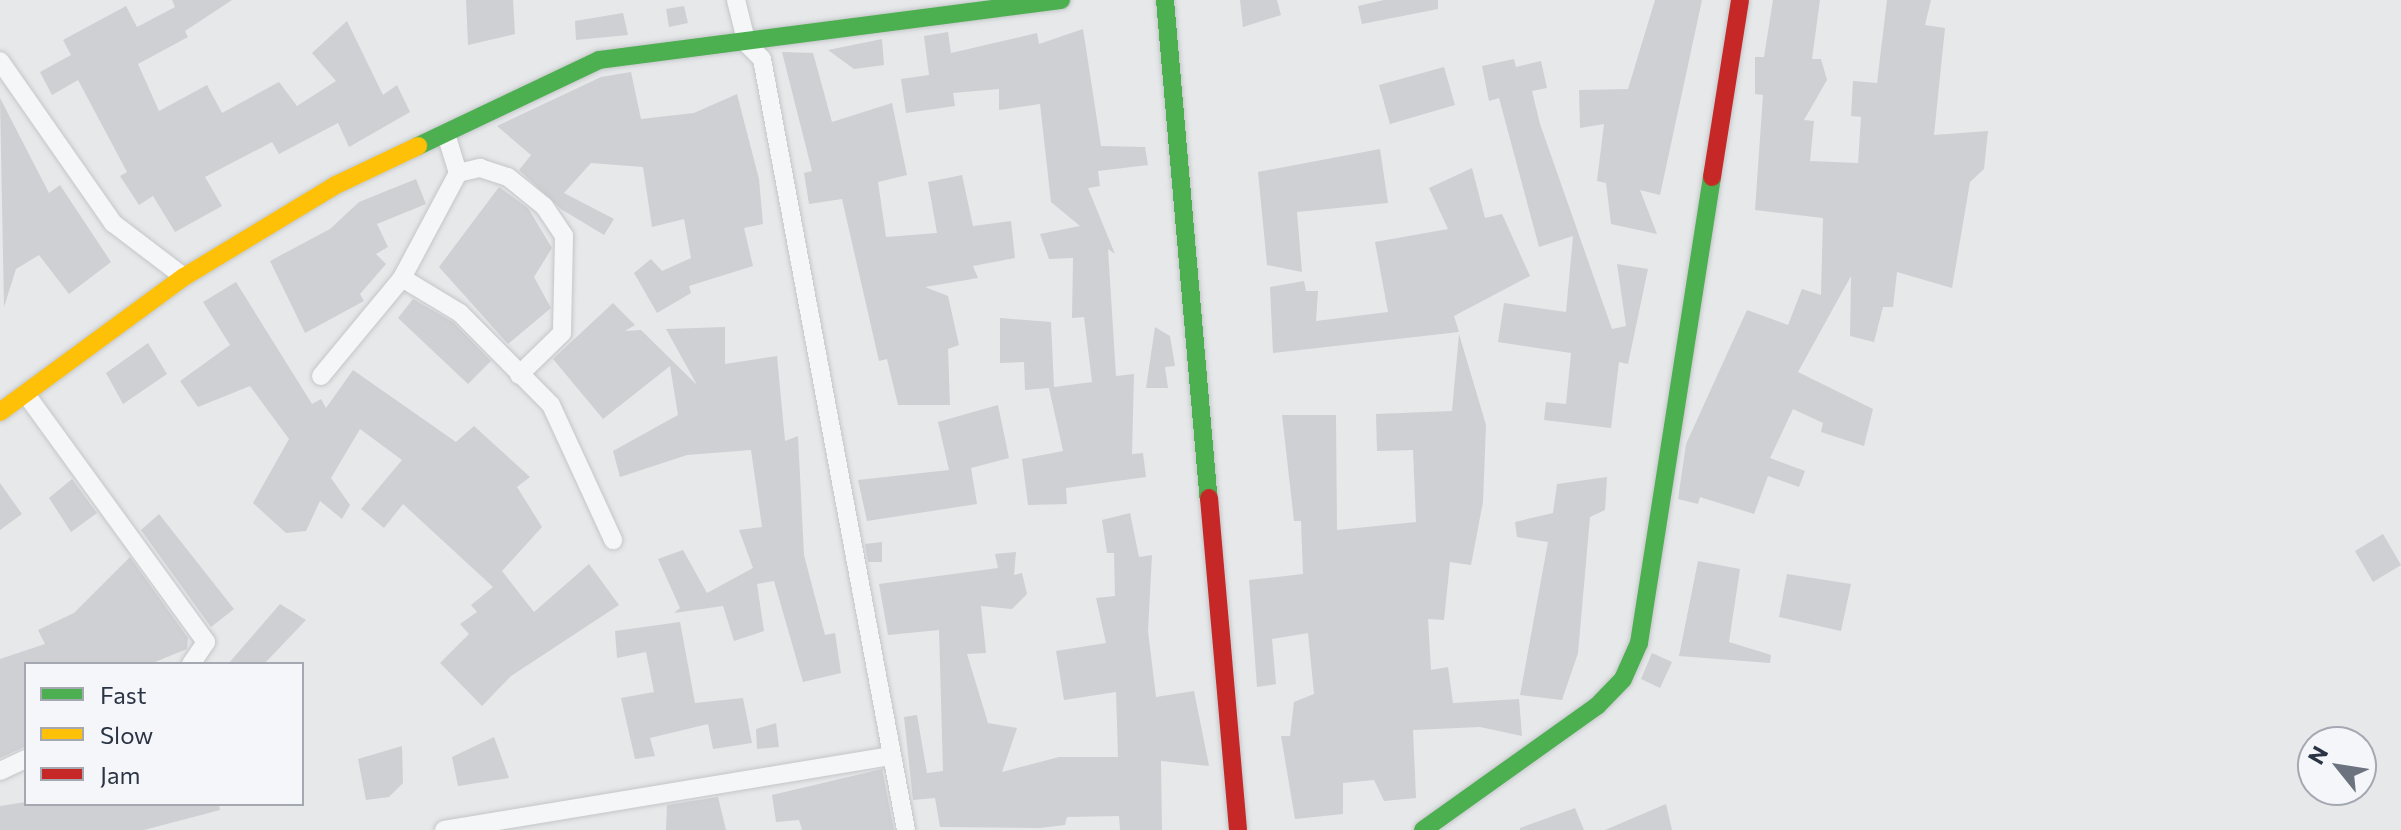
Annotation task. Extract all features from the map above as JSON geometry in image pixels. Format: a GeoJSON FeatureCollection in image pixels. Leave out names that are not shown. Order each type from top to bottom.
{"type":"FeatureCollection","features":[{"type":"Feature","properties":{"kind":"street"},"geometry":{"type":"LineString","coordinates":[[736,0],[747,44],[762,59],[906,830]]}},
{"type":"Feature","properties":{"kind":"street"},"geometry":{"type":"LineString","coordinates":[[0,412],[28,397],[184,277],[336,185],[599,60],[747,44],[963,7],[1061,0]]}},
{"type":"Feature","properties":{"kind":"street"},"geometry":{"type":"LineString","coordinates":[[1165,0],[1238,830]]}},
{"type":"Feature","properties":{"kind":"street"},"geometry":{"type":"LineString","coordinates":[[1423,830],[1597,706],[1623,679],[1639,643],[1740,0]]}},
{"type":"Feature","properties":{"kind":"street"},"geometry":{"type":"LineString","coordinates":[[0,61],[113,223],[184,277]]}},
{"type":"Feature","properties":{"kind":"street"},"geometry":{"type":"LineString","coordinates":[[321,376],[402,278],[458,173],[446,134]]}},
{"type":"Feature","properties":{"kind":"street"},"geometry":{"type":"LineString","coordinates":[[458,173],[480,168],[508,177],[544,206],[564,236],[562,333],[519,375]]}},
{"type":"Feature","properties":{"kind":"street"},"geometry":{"type":"LineString","coordinates":[[402,278],[460,313],[551,405],[613,540]]}},
{"type":"Feature","properties":{"kind":"street"},"geometry":{"type":"LineString","coordinates":[[28,397],[206,642],[192,662]]}},
{"type":"Feature","properties":{"kind":"street"},"geometry":{"type":"LineString","coordinates":[[444,830],[890,756]]}},
{"type":"Feature","properties":{"kind":"street"},"geometry":{"type":"LineString","coordinates":[[0,771],[24,760]]}},
{"type":"Feature","properties":{"kind":"building"},"geometry":{"type":"Polygon","coordinates":[[[172,0],[232,0],[185,31],[188,37],[138,64],[159,111],[207,85],[222,113],[279,82],[297,106],[336,81],[312,53],[347,21],[383,95],[397,85],[410,112],[349,147],[338,123],[279,154],[272,142],[205,177],[222,206],[175,232],[153,196],[139,205],[120,176],[127,172],[78,80],[52,95],[40,72],[71,55],[63,40],[126,6],[137,27],[175,7],[172,0]]]}},
{"type":"Feature","properties":{"kind":"building"},"geometry":{"type":"Polygon","coordinates":[[[466,0],[513,0],[515,34],[468,45],[466,0]]]}},
{"type":"Feature","properties":{"kind":"building"},"geometry":{"type":"Polygon","coordinates":[[[1240,0],[1277,0],[1281,15],[1243,27],[1240,0]]]}},
{"type":"Feature","properties":{"kind":"building"},"geometry":{"type":"Polygon","coordinates":[[[1384,0],[1438,0],[1438,9],[1362,24],[1358,6],[1384,0]]]}},
{"type":"Feature","properties":{"kind":"building"},"geometry":{"type":"Polygon","coordinates":[[[1655,0],[1702,0],[1660,195],[1640,190],[1657,234],[1611,224],[1606,183],[1597,181],[1604,124],[1580,128],[1579,90],[1628,89],[1655,0]]]}},
{"type":"Feature","properties":{"kind":"building"},"geometry":{"type":"Polygon","coordinates":[[[1773,0],[1820,0],[1812,59],[1821,59],[1827,80],[1804,120],[1814,121],[1810,161],[1858,163],[1861,117],[1851,116],[1853,81],[1877,83],[1887,0],[1931,0],[1925,25],[1945,28],[1934,135],[1988,131],[1984,169],[1970,182],[1952,288],[1897,272],[1893,307],[1883,307],[1874,342],[1850,336],[1851,276],[1798,372],[1873,409],[1864,446],[1821,432],[1823,423],[1793,409],[1770,458],[1805,471],[1799,487],[1768,476],[1754,514],[1700,497],[1698,504],[1678,499],[1686,444],[1747,310],[1788,325],[1802,289],[1821,295],[1823,218],[1755,210],[1763,95],[1755,94],[1755,57],[1764,57],[1773,0]]]}},
{"type":"Feature","properties":{"kind":"building"},"geometry":{"type":"Polygon","coordinates":[[[684,6],[688,23],[669,27],[666,9],[684,6]]]}},
{"type":"Feature","properties":{"kind":"building"},"geometry":{"type":"Polygon","coordinates":[[[623,13],[628,35],[576,40],[575,21],[623,13]]]}},
{"type":"Feature","properties":{"kind":"building"},"geometry":{"type":"Polygon","coordinates":[[[1083,29],[1101,146],[1145,147],[1148,165],[1098,171],[1100,186],[1088,188],[1115,254],[1108,249],[1116,376],[1134,374],[1132,454],[1143,453],[1146,477],[1066,488],[1067,504],[1028,505],[1022,459],[1063,451],[1049,388],[1025,390],[1024,362],[1000,363],[1000,318],[1051,322],[1054,387],[1092,382],[1084,317],[1072,318],[1073,258],[1049,259],[1040,234],[1080,226],[1051,202],[1040,104],[999,110],[999,89],[953,93],[955,106],[906,113],[901,79],[929,75],[924,36],[948,32],[951,53],[1037,33],[1039,44],[1083,29]]]}},
{"type":"Feature","properties":{"kind":"building"},"geometry":{"type":"Polygon","coordinates":[[[882,39],[884,65],[854,69],[828,50],[882,39]]]}},
{"type":"Feature","properties":{"kind":"building"},"geometry":{"type":"Polygon","coordinates":[[[782,52],[813,53],[832,122],[892,103],[907,175],[878,182],[886,237],[937,233],[928,182],[962,175],[973,226],[1011,221],[1015,258],[973,266],[978,278],[925,287],[948,296],[959,345],[948,349],[950,405],[898,405],[887,359],[879,361],[842,199],[809,204],[804,173],[812,171],[782,52]]]}},
{"type":"Feature","properties":{"kind":"building"},"geometry":{"type":"Polygon","coordinates":[[[1514,59],[1516,67],[1541,61],[1547,88],[1532,91],[1540,124],[1612,329],[1626,326],[1617,264],[1648,269],[1628,364],[1619,362],[1611,428],[1544,420],[1546,402],[1566,404],[1571,353],[1498,342],[1504,303],[1566,312],[1573,236],[1539,247],[1499,98],[1489,101],[1482,66],[1514,59]]]}},
{"type":"Feature","properties":{"kind":"building"},"geometry":{"type":"Polygon","coordinates":[[[1444,67],[1455,105],[1390,124],[1379,85],[1444,67]]]}},
{"type":"Feature","properties":{"kind":"building"},"geometry":{"type":"Polygon","coordinates":[[[631,72],[641,119],[694,113],[737,94],[759,179],[763,224],[744,228],[753,266],[689,286],[691,293],[657,313],[634,273],[651,259],[662,271],[691,258],[684,219],[652,227],[643,167],[591,163],[564,193],[614,219],[604,235],[561,209],[519,170],[531,155],[497,126],[601,77],[631,72]]]}},
{"type":"Feature","properties":{"kind":"building"},"geometry":{"type":"Polygon","coordinates":[[[0,98],[49,193],[60,185],[111,262],[69,294],[39,255],[16,269],[4,307],[0,98]]]}},
{"type":"Feature","properties":{"kind":"building"},"geometry":{"type":"Polygon","coordinates":[[[1380,149],[1388,203],[1297,212],[1302,272],[1267,265],[1258,172],[1380,149]]]}},
{"type":"Feature","properties":{"kind":"building"},"geometry":{"type":"Polygon","coordinates":[[[1472,168],[1485,218],[1502,214],[1530,276],[1454,316],[1459,332],[1273,353],[1270,287],[1304,281],[1306,291],[1318,291],[1316,321],[1388,312],[1375,242],[1448,229],[1429,188],[1472,168]]]}},
{"type":"Feature","properties":{"kind":"building"},"geometry":{"type":"Polygon","coordinates":[[[416,179],[426,204],[377,224],[388,247],[376,254],[386,264],[360,294],[364,301],[305,333],[270,261],[330,229],[359,202],[416,179]]]}},
{"type":"Feature","properties":{"kind":"building"},"geometry":{"type":"Polygon","coordinates":[[[499,187],[528,208],[552,248],[534,277],[551,308],[508,344],[439,267],[499,187]]]}},
{"type":"Feature","properties":{"kind":"building"},"geometry":{"type":"Polygon","coordinates":[[[236,282],[312,404],[321,399],[326,408],[353,370],[456,442],[474,426],[530,477],[517,487],[542,527],[502,571],[534,612],[589,564],[619,605],[511,676],[482,706],[440,663],[469,634],[460,624],[477,612],[471,605],[493,587],[403,504],[384,528],[361,509],[402,460],[360,429],[331,478],[350,505],[342,519],[320,501],[306,531],[286,533],[253,503],[289,439],[250,386],[198,407],[180,381],[230,345],[203,302],[236,282]]]}},
{"type":"Feature","properties":{"kind":"building"},"geometry":{"type":"Polygon","coordinates":[[[413,299],[453,322],[491,361],[468,384],[398,318],[413,299]]]}},
{"type":"Feature","properties":{"kind":"building"},"geometry":{"type":"Polygon","coordinates":[[[613,303],[635,325],[625,331],[641,330],[697,385],[666,329],[725,327],[725,364],[777,356],[785,441],[798,436],[804,555],[825,635],[835,633],[841,673],[803,682],[774,581],[757,584],[764,631],[734,641],[723,606],[674,613],[680,608],[658,559],[683,550],[707,593],[753,568],[739,530],[762,527],[751,450],[687,455],[620,477],[613,451],[678,415],[670,366],[603,419],[553,359],[613,303]]]}},
{"type":"Feature","properties":{"kind":"building"},"geometry":{"type":"Polygon","coordinates":[[[1155,327],[1170,336],[1175,366],[1165,367],[1168,388],[1146,388],[1155,327]]]}},
{"type":"Feature","properties":{"kind":"building"},"geometry":{"type":"Polygon","coordinates":[[[1459,334],[1486,425],[1483,502],[1471,565],[1450,562],[1444,620],[1428,619],[1431,670],[1448,667],[1453,703],[1519,699],[1522,736],[1480,727],[1413,730],[1416,798],[1384,801],[1374,780],[1343,783],[1343,814],[1295,819],[1281,736],[1290,736],[1294,702],[1314,694],[1308,633],[1272,639],[1276,684],[1257,687],[1249,580],[1303,574],[1301,521],[1294,521],[1282,415],[1336,415],[1337,530],[1416,522],[1413,450],[1377,451],[1376,414],[1452,411],[1459,334]]]}},
{"type":"Feature","properties":{"kind":"building"},"geometry":{"type":"Polygon","coordinates":[[[148,343],[167,374],[123,404],[106,373],[148,343]]]}},
{"type":"Feature","properties":{"kind":"building"},"geometry":{"type":"Polygon","coordinates":[[[998,405],[1009,458],[971,468],[977,504],[867,521],[858,480],[949,470],[938,422],[998,405]]]}},
{"type":"Feature","properties":{"kind":"building"},"geometry":{"type":"Polygon","coordinates":[[[1607,477],[1605,510],[1590,517],[1578,653],[1562,700],[1520,695],[1548,542],[1517,537],[1515,522],[1553,513],[1557,484],[1607,477]]]}},
{"type":"Feature","properties":{"kind":"building"},"geometry":{"type":"Polygon","coordinates":[[[72,479],[97,513],[71,532],[49,498],[72,479]]]}},
{"type":"Feature","properties":{"kind":"building"},"geometry":{"type":"Polygon","coordinates":[[[0,483],[22,514],[0,530],[0,483]]]}},
{"type":"Feature","properties":{"kind":"building"},"geometry":{"type":"Polygon","coordinates":[[[1130,513],[1139,557],[1152,555],[1148,631],[1156,697],[1194,691],[1209,766],[1161,761],[1162,830],[1120,830],[1119,816],[1067,817],[1065,825],[1040,828],[940,827],[935,798],[913,800],[904,717],[917,715],[927,773],[943,771],[939,630],[888,635],[879,584],[998,568],[995,554],[1016,552],[1014,575],[1022,573],[1027,594],[1012,609],[981,606],[986,653],[967,654],[988,723],[1017,728],[1002,772],[1059,757],[1118,757],[1116,692],[1064,700],[1056,651],[1106,643],[1096,598],[1115,596],[1114,553],[1107,553],[1102,520],[1130,513]]]}},
{"type":"Feature","properties":{"kind":"building"},"geometry":{"type":"Polygon","coordinates":[[[159,514],[234,609],[211,627],[141,530],[159,514]]]}},
{"type":"Feature","properties":{"kind":"building"},"geometry":{"type":"Polygon","coordinates":[[[2383,534],[2401,565],[2373,582],[2355,551],[2383,534]]]}},
{"type":"Feature","properties":{"kind":"building"},"geometry":{"type":"Polygon","coordinates":[[[882,542],[882,562],[868,562],[865,544],[882,542]]]}},
{"type":"Feature","properties":{"kind":"building"},"geometry":{"type":"Polygon","coordinates":[[[130,557],[188,638],[187,649],[155,662],[24,662],[24,747],[0,758],[0,659],[45,644],[38,630],[74,613],[130,557]]]}},
{"type":"Feature","properties":{"kind":"building"},"geometry":{"type":"Polygon","coordinates":[[[1698,561],[1740,569],[1729,642],[1771,655],[1770,663],[1679,656],[1698,561]]]}},
{"type":"Feature","properties":{"kind":"building"},"geometry":{"type":"Polygon","coordinates":[[[1787,574],[1851,584],[1841,631],[1779,617],[1787,574]]]}},
{"type":"Feature","properties":{"kind":"building"},"geometry":{"type":"Polygon","coordinates":[[[280,604],[306,620],[266,662],[230,662],[280,604]]]}},
{"type":"Feature","properties":{"kind":"building"},"geometry":{"type":"Polygon","coordinates":[[[680,622],[695,703],[743,698],[752,743],[713,749],[708,724],[650,738],[655,756],[635,759],[621,698],[654,692],[646,652],[617,658],[615,631],[680,622]]]}},
{"type":"Feature","properties":{"kind":"building"},"geometry":{"type":"Polygon","coordinates":[[[1652,653],[1672,662],[1660,688],[1641,679],[1652,653]]]}},
{"type":"Feature","properties":{"kind":"building"},"geometry":{"type":"Polygon","coordinates":[[[776,723],[779,747],[757,749],[756,729],[776,723]]]}},
{"type":"Feature","properties":{"kind":"building"},"geometry":{"type":"Polygon","coordinates":[[[494,737],[509,778],[458,786],[452,757],[494,737]]]}},
{"type":"Feature","properties":{"kind":"building"},"geometry":{"type":"Polygon","coordinates":[[[402,746],[403,783],[389,797],[366,800],[358,759],[402,746]]]}},
{"type":"Feature","properties":{"kind":"building"},"geometry":{"type":"Polygon","coordinates":[[[882,769],[894,830],[802,830],[799,820],[776,822],[772,795],[882,769]]]}},
{"type":"Feature","properties":{"kind":"building"},"geometry":{"type":"Polygon","coordinates":[[[718,797],[726,830],[666,830],[667,805],[718,797]]]}},
{"type":"Feature","properties":{"kind":"building"},"geometry":{"type":"Polygon","coordinates":[[[24,802],[24,806],[219,806],[220,810],[144,830],[0,830],[0,806],[24,802]]]}},
{"type":"Feature","properties":{"kind":"building"},"geometry":{"type":"Polygon","coordinates":[[[1666,804],[1672,830],[1605,830],[1666,804]]]}},
{"type":"Feature","properties":{"kind":"building"},"geometry":{"type":"Polygon","coordinates":[[[1575,808],[1584,830],[1520,830],[1520,828],[1575,808]]]}},
{"type":"Feature","properties":{"kind":"traffic: fast"},"geometry":{"type":"LineString","coordinates":[[418,146],[599,60],[1061,0]]}},
{"type":"Feature","properties":{"kind":"traffic: fast"},"geometry":{"type":"LineString","coordinates":[[1165,0],[1209,498]]}},
{"type":"Feature","properties":{"kind":"traffic: fast"},"geometry":{"type":"LineString","coordinates":[[1423,830],[1597,706],[1623,679],[1639,643],[1712,177]]}},
{"type":"Feature","properties":{"kind":"traffic: slow"},"geometry":{"type":"LineString","coordinates":[[0,412],[184,277],[336,185],[418,146]]}},
{"type":"Feature","properties":{"kind":"traffic: jam"},"geometry":{"type":"LineString","coordinates":[[1712,177],[1740,0]]}},
{"type":"Feature","properties":{"kind":"traffic: jam"},"geometry":{"type":"LineString","coordinates":[[1209,498],[1238,830]]}}]}
